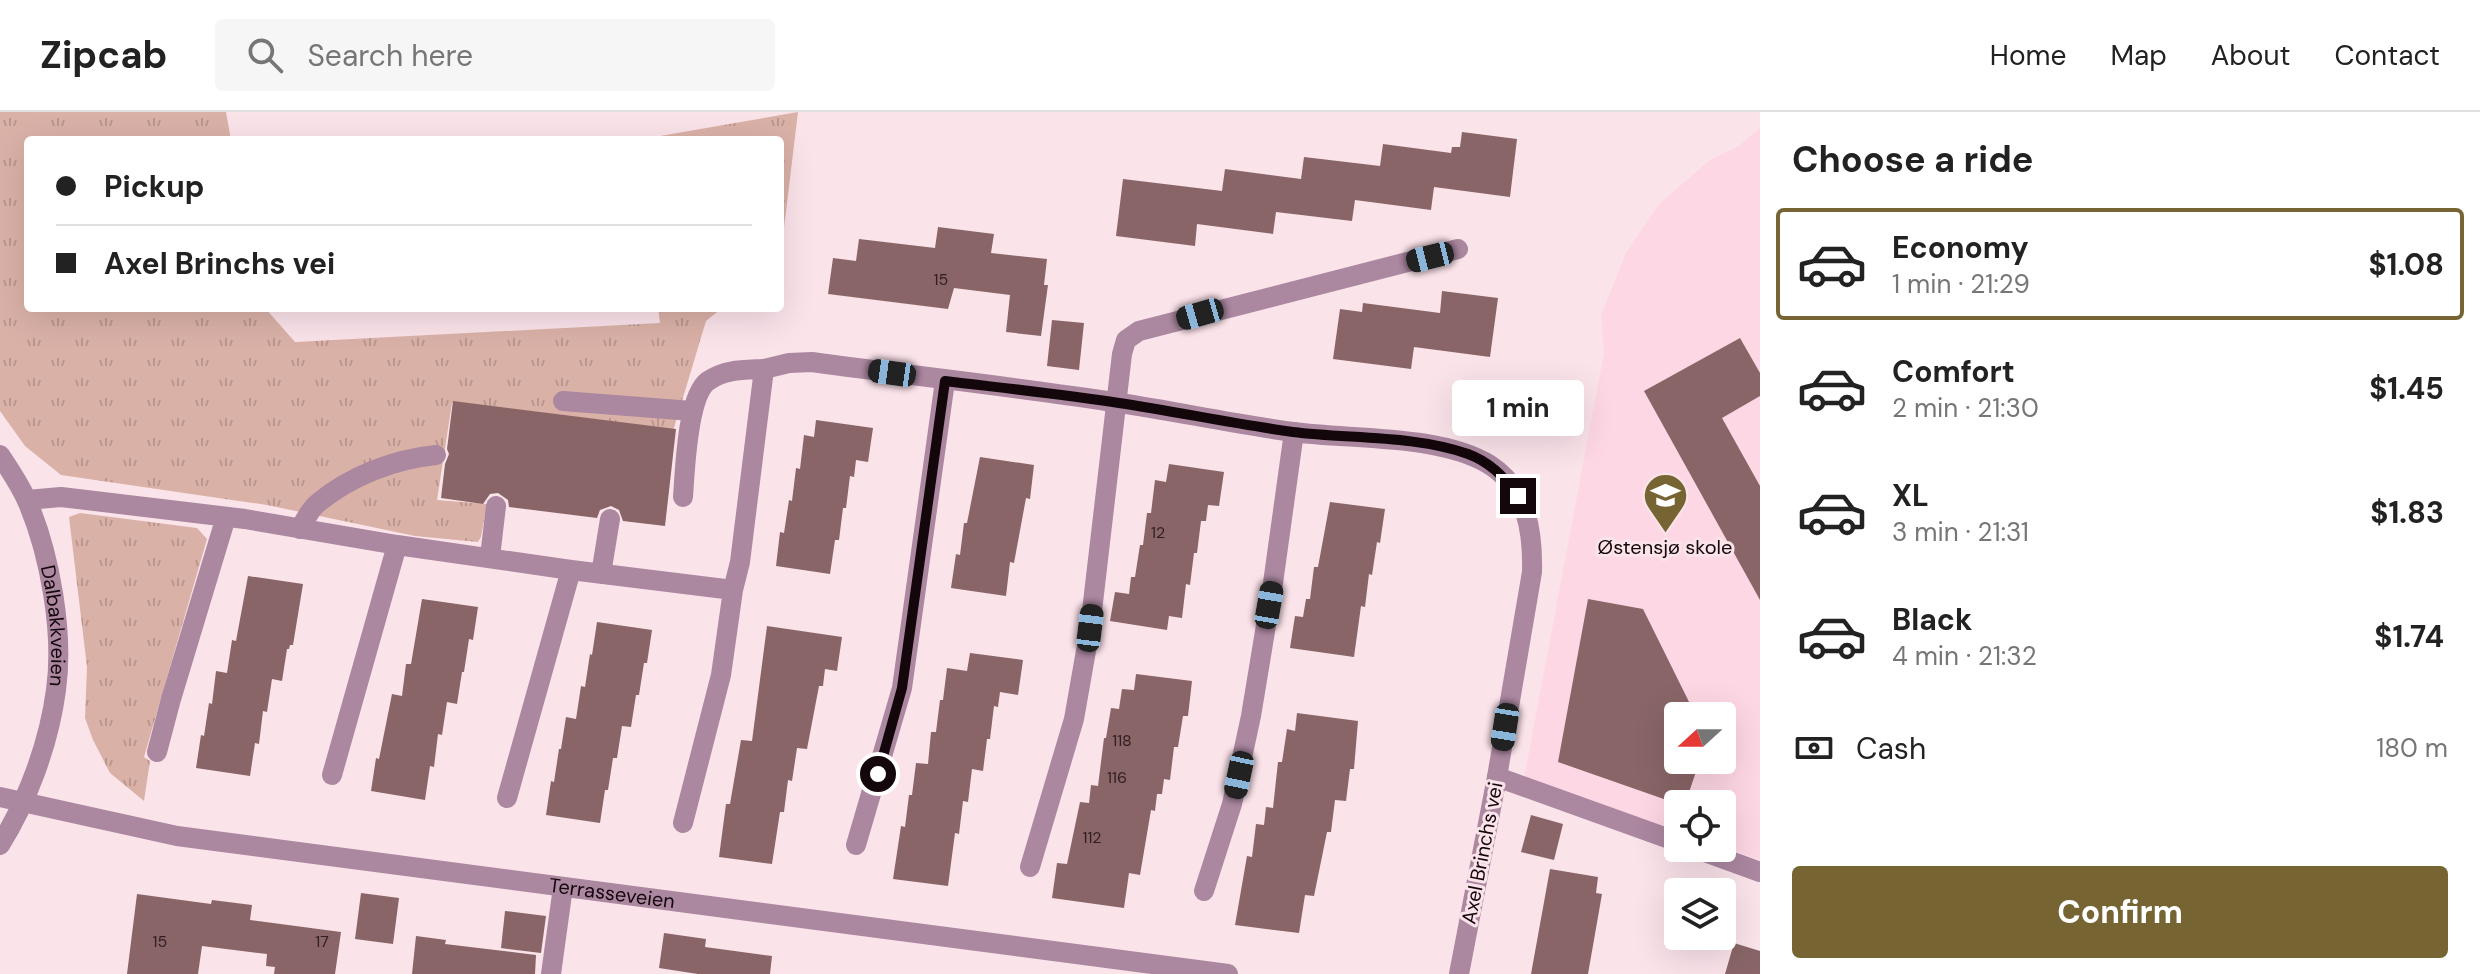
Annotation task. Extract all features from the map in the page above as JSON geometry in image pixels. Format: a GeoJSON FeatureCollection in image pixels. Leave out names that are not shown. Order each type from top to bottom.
{"type":"FeatureCollection","features":[{"type":"Feature","properties":{"kind":"street"},"geometry":{"type":"LineString","coordinates":[[1030,867],[1074,719],[1090,628],[1126,340],[1139,331],[1458,249]]}},
{"type":"Feature","properties":{"kind":"street","name":"Axel Brinchs vei"},"geometry":{"type":"LineString","coordinates":[[683,497],[692,411],[705,383],[723,373],[812,362],[1118,403],[1294,432],[1413,443],[1471,455],[1490,466],[1506,478],[1527,516],[1533,542],[1532,572],[1459,974]]}},
{"type":"Feature","properties":{"kind":"street"},"geometry":{"type":"LineString","coordinates":[[683,823],[721,675],[740,562],[764,369]]}},
{"type":"Feature","properties":{"kind":"street"},"geometry":{"type":"LineString","coordinates":[[856,845],[902,688],[945,381]]}},
{"type":"Feature","properties":{"kind":"street"},"geometry":{"type":"LineString","coordinates":[[563,401],[692,411]]}},
{"type":"Feature","properties":{"kind":"street"},"geometry":{"type":"LineString","coordinates":[[1204,891],[1232,804],[1251,716],[1294,432]]}},
{"type":"Feature","properties":{"kind":"street","name":"Dalbakkveien"},"geometry":{"type":"LineString","coordinates":[[0,455],[27,500],[39,533],[54,614],[58,664],[56,692],[34,779],[0,845]]}},
{"type":"Feature","properties":{"kind":"street"},"geometry":{"type":"LineString","coordinates":[[300,529],[315,504],[353,479],[419,457],[436,455]]}},
{"type":"Feature","properties":{"kind":"street"},"geometry":{"type":"LineString","coordinates":[[27,500],[61,497],[226,517],[397,545],[733,590]]}},
{"type":"Feature","properties":{"kind":"street"},"geometry":{"type":"LineString","coordinates":[[490,557],[496,506]]}},
{"type":"Feature","properties":{"kind":"street"},"geometry":{"type":"LineString","coordinates":[[157,752],[226,517]]}},
{"type":"Feature","properties":{"kind":"street"},"geometry":{"type":"LineString","coordinates":[[601,574],[610,519]]}},
{"type":"Feature","properties":{"kind":"street"},"geometry":{"type":"LineString","coordinates":[[332,775],[397,545]]}},
{"type":"Feature","properties":{"kind":"street"},"geometry":{"type":"LineString","coordinates":[[507,798],[571,570]]}},
{"type":"Feature","properties":{"kind":"street"},"geometry":{"type":"LineString","coordinates":[[1497,777],[1664,837]]}},
{"type":"Feature","properties":{"kind":"street","name":"Terrasseveien"},"geometry":{"type":"LineString","coordinates":[[0,797],[177,836],[1228,974]]}},
{"type":"Feature","properties":{"kind":"street"},"geometry":{"type":"LineString","coordinates":[[1732,862],[1760,872]]}},
{"type":"Feature","properties":{"kind":"street"},"geometry":{"type":"LineString","coordinates":[[551,974],[563,887]]}},
{"type":"Feature","properties":{"kind":"shaded area","name":"Østensjø skole"},"geometry":{"type":"Polygon","coordinates":[[[1760,128],[1760,860],[1736,852],[1736,790],[1664,790],[1664,827],[1524,779],[1604,352],[1601,315],[1626,253],[1659,204],[1710,160],[1739,146],[1760,128]]]}},
{"type":"Feature","properties":{"kind":"green space"},"geometry":{"type":"Polygon","coordinates":[[[0,112],[226,112],[230,136],[24,136],[24,312],[269,312],[295,342],[660,323],[659,312],[717,312],[706,321],[673,431],[452,403],[437,500],[487,504],[478,542],[415,536],[267,505],[61,475],[25,446],[0,411],[0,112]]]}},
{"type":"Feature","properties":{"kind":"green space"},"geometry":{"type":"Polygon","coordinates":[[[798,112],[784,228],[784,136],[660,136],[798,112]]]}},
{"type":"Feature","properties":{"kind":"green space"},"geometry":{"type":"Polygon","coordinates":[[[80,513],[197,528],[207,539],[144,757],[150,761],[144,801],[110,773],[85,718],[87,667],[69,517],[80,513]]]}},
{"type":"Feature","properties":{"kind":"building"},"geometry":{"type":"Polygon","coordinates":[[[1462,132],[1517,139],[1510,197],[1434,187],[1431,210],[1355,200],[1352,221],[1276,212],[1273,234],[1197,224],[1195,246],[1116,236],[1123,179],[1222,191],[1225,169],[1301,179],[1304,157],[1380,166],[1383,144],[1451,153],[1452,147],[1460,147],[1462,132]]]}},
{"type":"Feature","properties":{"kind":"building"},"geometry":{"type":"Polygon","coordinates":[[[938,227],[994,234],[991,253],[1047,259],[1044,285],[1048,285],[1041,336],[1006,332],[1010,295],[954,288],[948,309],[828,294],[833,258],[856,261],[859,239],[935,248],[938,227]]]}},
{"type":"Feature","properties":{"kind":"building"},"geometry":{"type":"Polygon","coordinates":[[[1442,291],[1498,298],[1490,357],[1414,347],[1411,369],[1333,359],[1340,309],[1362,312],[1363,303],[1440,313],[1442,291]]]}},
{"type":"Feature","properties":{"kind":"building"},"geometry":{"type":"Polygon","coordinates":[[[1052,320],[1084,323],[1079,370],[1047,366],[1052,320]]]}},
{"type":"Feature","properties":{"kind":"building"},"geometry":{"type":"Polygon","coordinates":[[[1740,338],[1760,373],[1760,396],[1722,418],[1760,486],[1760,600],[1644,391],[1740,338]]]}},
{"type":"Feature","properties":{"kind":"building"},"geometry":{"type":"Polygon","coordinates":[[[453,401],[676,429],[665,526],[623,521],[619,510],[611,506],[600,510],[597,518],[509,507],[508,500],[498,493],[490,494],[483,504],[441,498],[449,454],[453,401]]]}},
{"type":"Feature","properties":{"kind":"building"},"geometry":{"type":"Polygon","coordinates":[[[816,420],[873,428],[868,462],[856,460],[854,477],[850,476],[846,508],[843,508],[839,540],[835,540],[830,574],[776,566],[780,532],[784,533],[789,500],[792,501],[796,468],[800,469],[804,435],[814,437],[816,420]]]}},
{"type":"Feature","properties":{"kind":"building"},"geometry":{"type":"Polygon","coordinates":[[[980,457],[1034,465],[1030,499],[1026,498],[1014,563],[1010,562],[1006,596],[951,588],[956,554],[960,555],[964,523],[967,523],[980,457]]]}},
{"type":"Feature","properties":{"kind":"building"},"geometry":{"type":"Polygon","coordinates":[[[1169,464],[1224,472],[1219,506],[1208,505],[1206,521],[1201,521],[1190,585],[1186,584],[1182,618],[1169,616],[1167,630],[1110,621],[1115,592],[1129,594],[1140,545],[1143,545],[1147,513],[1151,513],[1155,480],[1166,482],[1169,464]]]}},
{"type":"Feature","properties":{"kind":"building"},"geometry":{"type":"Polygon","coordinates":[[[1330,502],[1385,509],[1380,543],[1377,542],[1372,575],[1369,574],[1365,607],[1361,606],[1354,657],[1290,648],[1295,616],[1303,617],[1306,599],[1310,599],[1314,567],[1318,567],[1330,502]]]}},
{"type":"Feature","properties":{"kind":"building"},"geometry":{"type":"Polygon","coordinates":[[[248,576],[303,584],[293,645],[287,649],[282,681],[272,679],[267,712],[263,711],[259,744],[255,743],[250,776],[196,768],[209,703],[212,704],[216,671],[227,673],[248,576]]]}},
{"type":"Feature","properties":{"kind":"building"},"geometry":{"type":"Polygon","coordinates":[[[422,599],[478,607],[457,704],[447,702],[442,735],[438,734],[434,767],[430,766],[425,800],[371,791],[392,694],[402,696],[406,664],[411,664],[422,599]]]}},
{"type":"Feature","properties":{"kind":"building"},"geometry":{"type":"Polygon","coordinates":[[[1588,599],[1643,609],[1689,702],[1664,702],[1664,774],[1695,774],[1690,790],[1664,790],[1664,799],[1558,762],[1588,599]]]}},
{"type":"Feature","properties":{"kind":"building"},"geometry":{"type":"Polygon","coordinates":[[[597,622],[652,630],[631,727],[622,726],[617,758],[613,758],[608,790],[605,790],[600,823],[546,815],[566,717],[576,719],[597,622]]]}},
{"type":"Feature","properties":{"kind":"building"},"geometry":{"type":"Polygon","coordinates":[[[767,626],[842,637],[837,671],[825,669],[823,686],[819,686],[807,749],[797,748],[792,781],[788,780],[784,812],[780,812],[772,864],[719,857],[726,804],[730,804],[741,740],[752,741],[767,626]]]}},
{"type":"Feature","properties":{"kind":"building"},"geometry":{"type":"Polygon","coordinates":[[[970,653],[1023,660],[1018,695],[1000,692],[998,707],[994,706],[983,771],[972,769],[968,802],[963,801],[948,886],[893,879],[901,826],[905,827],[916,763],[928,764],[931,732],[936,732],[947,668],[967,671],[970,653]]]}},
{"type":"Feature","properties":{"kind":"building"},"geometry":{"type":"Polygon","coordinates":[[[1136,674],[1192,681],[1188,716],[1183,716],[1178,747],[1174,747],[1170,780],[1164,779],[1162,794],[1157,794],[1155,811],[1151,810],[1140,875],[1129,873],[1124,908],[1052,898],[1057,863],[1067,864],[1080,802],[1089,803],[1091,785],[1098,786],[1111,708],[1119,709],[1122,689],[1134,690],[1136,674]]]}},
{"type":"Feature","properties":{"kind":"building"},"geometry":{"type":"Polygon","coordinates":[[[1297,713],[1358,721],[1354,769],[1350,769],[1346,801],[1335,800],[1331,832],[1327,832],[1314,896],[1305,895],[1299,933],[1235,925],[1247,856],[1252,857],[1256,824],[1264,825],[1266,807],[1273,808],[1278,762],[1282,762],[1287,729],[1295,731],[1297,713]]]}},
{"type":"Feature","properties":{"kind":"building"},"geometry":{"type":"Polygon","coordinates":[[[1531,815],[1563,824],[1554,860],[1521,852],[1531,815]]]}},
{"type":"Feature","properties":{"kind":"building"},"geometry":{"type":"Polygon","coordinates":[[[1550,869],[1598,877],[1596,893],[1602,894],[1588,974],[1531,974],[1550,869]]]}},
{"type":"Feature","properties":{"kind":"building"},"geometry":{"type":"Polygon","coordinates":[[[361,893],[399,898],[393,944],[355,939],[361,893]]]}},
{"type":"Feature","properties":{"kind":"building"},"geometry":{"type":"Polygon","coordinates":[[[137,894],[211,904],[212,900],[252,905],[250,920],[341,932],[335,974],[274,974],[275,967],[266,966],[267,954],[202,946],[198,974],[127,974],[137,894]]]}},
{"type":"Feature","properties":{"kind":"building"},"geometry":{"type":"Polygon","coordinates":[[[505,911],[546,916],[541,953],[501,948],[505,911]]]}},
{"type":"Feature","properties":{"kind":"building"},"geometry":{"type":"Polygon","coordinates":[[[664,933],[706,939],[705,947],[772,956],[770,974],[698,974],[659,968],[664,933]]]}},
{"type":"Feature","properties":{"kind":"building"},"geometry":{"type":"Polygon","coordinates":[[[416,936],[446,940],[445,944],[536,955],[535,974],[412,974],[416,936]]]}},
{"type":"Feature","properties":{"kind":"building"},"geometry":{"type":"Polygon","coordinates":[[[1736,944],[1760,951],[1760,974],[1725,974],[1736,944]]]}},
{"type":"Feature","properties":{"kind":"place","name":"Østensjø skole"},"geometry":{"type":"Point","coordinates":[1665,534]}},
{"type":"Feature","properties":{"kind":"route"},"geometry":{"type":"LineString","coordinates":[[878,774],[902,688],[945,381],[1118,403],[1294,432],[1450,449],[1471,455],[1490,466],[1506,478],[1518,496]]}}]}
